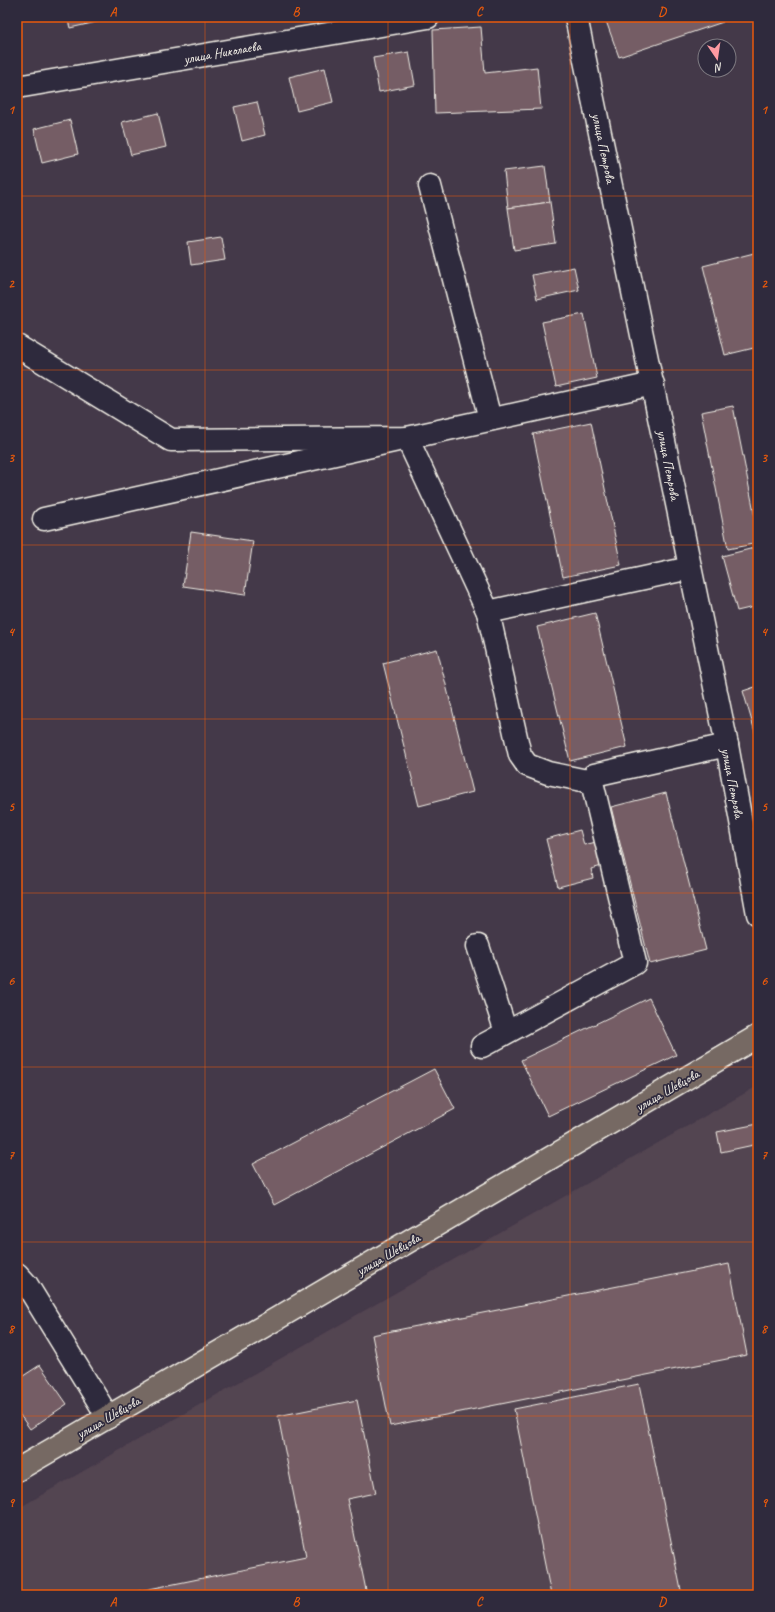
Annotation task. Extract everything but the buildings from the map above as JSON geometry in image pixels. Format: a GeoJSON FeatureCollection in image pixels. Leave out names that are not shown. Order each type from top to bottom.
{"type":"FeatureCollection","features":[{"type":"Feature","properties":{"kind":"main road","name":"улица Шевцова"},"geometry":{"type":"LineString","coordinates":[[17,1470],[758,1036]]}},
{"type":"Feature","properties":{"kind":"street","name":"улица Николаева"},"geometry":{"type":"LineString","coordinates":[[17,87],[428,17]]}},
{"type":"Feature","properties":{"kind":"street","name":"улица Петрова"},"geometry":{"type":"LineString","coordinates":[[576,17],[727,745],[758,914]]}},
{"type":"Feature","properties":{"kind":"street"},"geometry":{"type":"LineString","coordinates":[[430,186],[490,419]]}},
{"type":"Feature","properties":{"kind":"street"},"geometry":{"type":"LineString","coordinates":[[17,346],[171,440],[407,438]]}},
{"type":"Feature","properties":{"kind":"street"},"geometry":{"type":"LineString","coordinates":[[44,518],[653,384]]}},
{"type":"Feature","properties":{"kind":"street"},"geometry":{"type":"LineString","coordinates":[[407,438],[488,612],[520,755],[527,765],[548,774],[592,782]]}},
{"type":"Feature","properties":{"kind":"street"},"geometry":{"type":"LineString","coordinates":[[488,612],[690,568]]}},
{"type":"Feature","properties":{"kind":"street"},"geometry":{"type":"LineString","coordinates":[[482,1046],[635,963],[592,782],[594,775],[727,745]]}},
{"type":"Feature","properties":{"kind":"street"},"geometry":{"type":"LineString","coordinates":[[478,946],[506,1032]]}},
{"type":"Feature","properties":{"kind":"street"},"geometry":{"type":"LineString","coordinates":[[17,1274],[27,1285],[108,1417]]}},
{"type":"Feature","properties":{"kind":"shaded area"},"geometry":{"type":"Polygon","coordinates":[[[754,1088],[758,1107],[758,1595],[17,1595],[17,1509],[754,1088]]]}}]}
